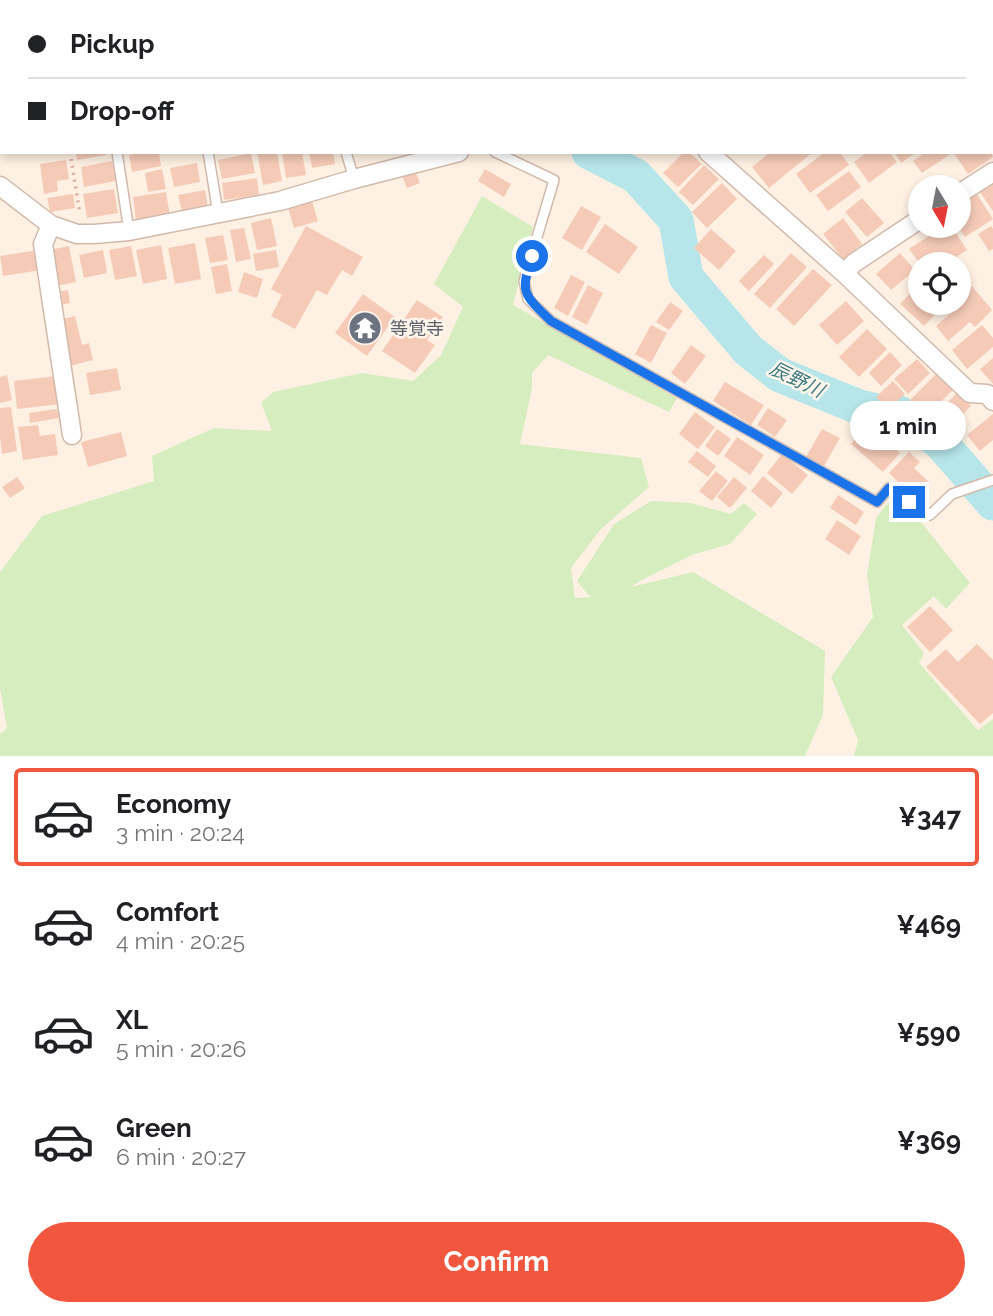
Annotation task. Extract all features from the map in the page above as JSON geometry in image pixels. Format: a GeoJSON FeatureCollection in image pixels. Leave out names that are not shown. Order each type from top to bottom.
{"type":"FeatureCollection","features":[{"type":"Feature","properties":{"kind":"street"},"geometry":{"type":"LineString","coordinates":[[0,186],[51,225],[77,234],[94,234],[129,231],[280,201],[354,178],[450,154]]}},
{"type":"Feature","properties":{"kind":"street"},"geometry":{"type":"LineString","coordinates":[[710,154],[844,273],[970,393],[987,394],[993,401]]}},
{"type":"Feature","properties":{"kind":"street"},"geometry":{"type":"LineString","coordinates":[[971,186],[993,172]]}},
{"type":"Feature","properties":{"kind":"street"},"geometry":{"type":"LineString","coordinates":[[51,225],[43,244],[72,435]]}},
{"type":"Feature","properties":{"kind":"street"},"geometry":{"type":"LineString","coordinates":[[844,273],[853,262],[908,227]]}},
{"type":"Feature","properties":{"kind":"lane"},"geometry":{"type":"LineString","coordinates":[[117,154],[129,231]]}},
{"type":"Feature","properties":{"kind":"lane"},"geometry":{"type":"LineString","coordinates":[[208,154],[218,213]]}},
{"type":"Feature","properties":{"kind":"lane"},"geometry":{"type":"LineString","coordinates":[[347,154],[354,178]]}},
{"type":"Feature","properties":{"kind":"lane"},"geometry":{"type":"LineString","coordinates":[[499,154],[554,180],[524,281],[528,299],[551,321],[877,502],[889,488],[930,515],[952,494],[992,481]]}},
{"type":"Feature","properties":{"kind":"path"},"geometry":{"type":"LineString","coordinates":[[70,154],[83,234]]}},
{"type":"Feature","properties":{"kind":"green space"},"geometry":{"type":"Polygon","coordinates":[[[482,196],[533,227],[513,305],[677,398],[669,412],[548,355],[532,373],[532,388],[520,444],[641,458],[649,487],[601,529],[571,568],[575,598],[590,597],[577,581],[614,524],[651,501],[691,503],[731,514],[744,503],[757,514],[730,544],[692,555],[631,587],[693,572],[825,651],[823,715],[805,756],[0,756],[0,734],[7,728],[0,689],[0,572],[42,516],[154,481],[152,456],[214,428],[272,431],[261,403],[273,392],[362,373],[413,381],[441,355],[463,307],[434,284],[482,196]]]}},
{"type":"Feature","properties":{"kind":"green space"},"geometry":{"type":"Polygon","coordinates":[[[891,499],[916,516],[970,583],[946,609],[934,596],[902,625],[924,653],[919,663],[978,730],[993,719],[993,756],[854,756],[858,740],[831,677],[873,617],[867,575],[876,518],[891,499]]]}},
{"type":"Feature","properties":{"kind":"building"},"geometry":{"type":"Polygon","coordinates":[[[76,154],[106,154],[106,155],[77,160],[76,154]]]}},
{"type":"Feature","properties":{"kind":"building"},"geometry":{"type":"Polygon","coordinates":[[[159,154],[161,166],[132,172],[129,155],[159,154]]]}},
{"type":"Feature","properties":{"kind":"building"},"geometry":{"type":"Polygon","coordinates":[[[251,154],[255,173],[222,179],[218,160],[251,154]]]}},
{"type":"Feature","properties":{"kind":"building"},"geometry":{"type":"Polygon","coordinates":[[[257,154],[277,154],[282,181],[263,185],[257,154]]]}},
{"type":"Feature","properties":{"kind":"building"},"geometry":{"type":"Polygon","coordinates":[[[282,154],[302,154],[306,175],[286,178],[282,154]]]}},
{"type":"Feature","properties":{"kind":"building"},"geometry":{"type":"Polygon","coordinates":[[[309,154],[333,154],[335,164],[312,168],[309,154]]]}},
{"type":"Feature","properties":{"kind":"building"},"geometry":{"type":"Polygon","coordinates":[[[682,154],[691,154],[702,164],[678,187],[663,173],[682,154]]]}},
{"type":"Feature","properties":{"kind":"building"},"geometry":{"type":"Polygon","coordinates":[[[768,154],[811,154],[769,188],[752,167],[768,154]]]}},
{"type":"Feature","properties":{"kind":"building"},"geometry":{"type":"Polygon","coordinates":[[[822,154],[841,154],[849,165],[810,193],[796,174],[822,154]]]}},
{"type":"Feature","properties":{"kind":"building"},"geometry":{"type":"Polygon","coordinates":[[[864,154],[891,154],[897,162],[869,183],[854,162],[864,154]]]}},
{"type":"Feature","properties":{"kind":"building"},"geometry":{"type":"Polygon","coordinates":[[[895,154],[914,154],[901,163],[895,154]]]}},
{"type":"Feature","properties":{"kind":"building"},"geometry":{"type":"Polygon","coordinates":[[[923,154],[949,155],[922,173],[913,161],[923,154]]]}},
{"type":"Feature","properties":{"kind":"building"},"geometry":{"type":"Polygon","coordinates":[[[954,154],[992,154],[993,157],[968,174],[954,154]]]}},
{"type":"Feature","properties":{"kind":"building"},"geometry":{"type":"Polygon","coordinates":[[[66,160],[69,179],[57,181],[58,191],[44,194],[40,164],[66,160]]]}},
{"type":"Feature","properties":{"kind":"building"},"geometry":{"type":"Polygon","coordinates":[[[112,161],[116,181],[84,187],[81,167],[112,161]]]}},
{"type":"Feature","properties":{"kind":"building"},"geometry":{"type":"Polygon","coordinates":[[[197,163],[200,182],[174,187],[170,168],[197,163]]]}},
{"type":"Feature","properties":{"kind":"building"},"geometry":{"type":"Polygon","coordinates":[[[704,165],[719,179],[693,205],[679,192],[704,165]]]}},
{"type":"Feature","properties":{"kind":"building"},"geometry":{"type":"Polygon","coordinates":[[[162,169],[166,189],[148,192],[145,173],[162,169]]]}},
{"type":"Feature","properties":{"kind":"building"},"geometry":{"type":"Polygon","coordinates":[[[485,169],[511,184],[504,197],[478,181],[485,169]]]}},
{"type":"Feature","properties":{"kind":"building"},"geometry":{"type":"Polygon","coordinates":[[[415,171],[420,183],[407,188],[402,176],[415,171]]]}},
{"type":"Feature","properties":{"kind":"building"},"geometry":{"type":"Polygon","coordinates":[[[849,171],[861,187],[828,211],[816,195],[849,171]]]}},
{"type":"Feature","properties":{"kind":"building"},"geometry":{"type":"Polygon","coordinates":[[[257,178],[259,195],[224,200],[222,183],[257,178]]]}},
{"type":"Feature","properties":{"kind":"building"},"geometry":{"type":"Polygon","coordinates":[[[993,181],[993,211],[979,191],[993,181]]]}},
{"type":"Feature","properties":{"kind":"building"},"geometry":{"type":"Polygon","coordinates":[[[722,183],[737,199],[707,228],[692,212],[722,183]]]}},
{"type":"Feature","properties":{"kind":"building"},"geometry":{"type":"Polygon","coordinates":[[[114,189],[118,213],[87,218],[83,194],[114,189]]]}},
{"type":"Feature","properties":{"kind":"building"},"geometry":{"type":"Polygon","coordinates":[[[205,190],[208,207],[182,211],[178,195],[205,190]]]}},
{"type":"Feature","properties":{"kind":"building"},"geometry":{"type":"Polygon","coordinates":[[[975,191],[993,219],[971,233],[971,194],[975,191]]]}},
{"type":"Feature","properties":{"kind":"building"},"geometry":{"type":"Polygon","coordinates":[[[166,192],[170,216],[136,221],[133,197],[166,192]]]}},
{"type":"Feature","properties":{"kind":"building"},"geometry":{"type":"Polygon","coordinates":[[[73,194],[75,208],[50,212],[47,198],[73,194]]]}},
{"type":"Feature","properties":{"kind":"building"},"geometry":{"type":"Polygon","coordinates":[[[862,198],[884,223],[867,237],[845,212],[862,198]]]}},
{"type":"Feature","properties":{"kind":"building"},"geometry":{"type":"Polygon","coordinates":[[[312,201],[318,221],[294,228],[288,208],[312,201]]]}},
{"type":"Feature","properties":{"kind":"building"},"geometry":{"type":"Polygon","coordinates":[[[581,206],[601,217],[582,250],[562,238],[581,206]]]}},
{"type":"Feature","properties":{"kind":"building"},"geometry":{"type":"Polygon","coordinates":[[[271,218],[277,246],[257,250],[251,223],[271,218]]]}},
{"type":"Feature","properties":{"kind":"building"},"geometry":{"type":"Polygon","coordinates":[[[843,218],[862,244],[843,259],[823,234],[843,218]]]}},
{"type":"Feature","properties":{"kind":"building"},"geometry":{"type":"Polygon","coordinates":[[[605,224],[638,247],[619,274],[586,252],[605,224]]]}},
{"type":"Feature","properties":{"kind":"building"},"geometry":{"type":"Polygon","coordinates":[[[306,226],[363,257],[352,276],[342,270],[327,295],[317,290],[295,329],[271,316],[282,295],[271,289],[306,226]]]}},
{"type":"Feature","properties":{"kind":"building"},"geometry":{"type":"Polygon","coordinates":[[[991,226],[993,249],[989,251],[978,234],[991,226]]]}},
{"type":"Feature","properties":{"kind":"building"},"geometry":{"type":"Polygon","coordinates":[[[244,228],[251,259],[236,262],[230,230],[244,228]]]}},
{"type":"Feature","properties":{"kind":"building"},"geometry":{"type":"Polygon","coordinates":[[[711,229],[736,251],[719,270],[694,248],[711,229]]]}},
{"type":"Feature","properties":{"kind":"building"},"geometry":{"type":"Polygon","coordinates":[[[223,235],[228,260],[210,263],[205,238],[223,235]]]}},
{"type":"Feature","properties":{"kind":"building"},"geometry":{"type":"Polygon","coordinates":[[[926,238],[959,238],[967,250],[911,252],[909,249],[926,238]]]}},
{"type":"Feature","properties":{"kind":"building"},"geometry":{"type":"Polygon","coordinates":[[[195,243],[201,279],[175,284],[168,248],[195,243]]]}},
{"type":"Feature","properties":{"kind":"building"},"geometry":{"type":"Polygon","coordinates":[[[161,245],[167,279],[143,284],[136,250],[161,245]]]}},
{"type":"Feature","properties":{"kind":"building"},"geometry":{"type":"Polygon","coordinates":[[[69,246],[76,282],[56,286],[49,250],[69,246]]]}},
{"type":"Feature","properties":{"kind":"building"},"geometry":{"type":"Polygon","coordinates":[[[131,246],[137,276],[115,280],[109,250],[131,246]]]}},
{"type":"Feature","properties":{"kind":"building"},"geometry":{"type":"Polygon","coordinates":[[[38,250],[41,270],[3,276],[0,256],[38,250]]]}},
{"type":"Feature","properties":{"kind":"building"},"geometry":{"type":"Polygon","coordinates":[[[103,250],[107,273],[84,278],[79,255],[103,250]]]}},
{"type":"Feature","properties":{"kind":"building"},"geometry":{"type":"Polygon","coordinates":[[[276,250],[279,267],[256,271],[253,254],[276,250]]]}},
{"type":"Feature","properties":{"kind":"building"},"geometry":{"type":"Polygon","coordinates":[[[791,253],[807,267],[770,308],[754,294],[791,253]]]}},
{"type":"Feature","properties":{"kind":"building"},"geometry":{"type":"Polygon","coordinates":[[[900,253],[908,262],[908,276],[891,290],[876,274],[900,253]]]}},
{"type":"Feature","properties":{"kind":"building"},"geometry":{"type":"Polygon","coordinates":[[[764,255],[774,264],[749,291],[739,281],[764,255]]]}},
{"type":"Feature","properties":{"kind":"building"},"geometry":{"type":"Polygon","coordinates":[[[227,264],[232,291],[216,294],[211,267],[227,264]]]}},
{"type":"Feature","properties":{"kind":"building"},"geometry":{"type":"Polygon","coordinates":[[[813,269],[832,285],[794,326],[776,309],[813,269]]]}},
{"type":"Feature","properties":{"kind":"building"},"geometry":{"type":"Polygon","coordinates":[[[244,272],[263,279],[257,298],[238,292],[244,272]]]}},
{"type":"Feature","properties":{"kind":"building"},"geometry":{"type":"Polygon","coordinates":[[[571,275],[585,282],[568,316],[554,308],[571,275]]]}},
{"type":"Feature","properties":{"kind":"building"},"geometry":{"type":"Polygon","coordinates":[[[588,285],[603,293],[587,325],[572,317],[588,285]]]}},
{"type":"Feature","properties":{"kind":"building"},"geometry":{"type":"Polygon","coordinates":[[[971,287],[992,310],[975,327],[970,322],[948,341],[936,326],[949,315],[971,315],[971,287]]]}},
{"type":"Feature","properties":{"kind":"building"},"geometry":{"type":"Polygon","coordinates":[[[68,290],[70,303],[58,305],[56,292],[68,290]]]}},
{"type":"Feature","properties":{"kind":"building"},"geometry":{"type":"Polygon","coordinates":[[[363,294],[395,317],[367,356],[335,333],[363,294]]]}},
{"type":"Feature","properties":{"kind":"building"},"geometry":{"type":"Polygon","coordinates":[[[908,296],[908,311],[900,304],[908,296]]]}},
{"type":"Feature","properties":{"kind":"building"},"geometry":{"type":"Polygon","coordinates":[[[417,300],[443,317],[427,340],[435,345],[415,373],[382,351],[417,300]]]}},
{"type":"Feature","properties":{"kind":"building"},"geometry":{"type":"Polygon","coordinates":[[[846,301],[864,321],[837,345],[819,325],[846,301]]]}},
{"type":"Feature","properties":{"kind":"building"},"geometry":{"type":"Polygon","coordinates":[[[670,302],[683,311],[669,330],[656,322],[670,302]]]}},
{"type":"Feature","properties":{"kind":"building"},"geometry":{"type":"Polygon","coordinates":[[[912,315],[934,315],[924,326],[912,315]]]}},
{"type":"Feature","properties":{"kind":"building"},"geometry":{"type":"Polygon","coordinates":[[[75,316],[82,345],[89,343],[93,360],[70,366],[58,320],[75,316]]]}},
{"type":"Feature","properties":{"kind":"building"},"geometry":{"type":"Polygon","coordinates":[[[651,325],[667,333],[651,363],[635,354],[651,325]]]}},
{"type":"Feature","properties":{"kind":"building"},"geometry":{"type":"Polygon","coordinates":[[[982,325],[993,338],[993,347],[967,369],[952,350],[982,325]]]}},
{"type":"Feature","properties":{"kind":"building"},"geometry":{"type":"Polygon","coordinates":[[[867,329],[887,349],[859,377],[839,357],[867,329]]]}},
{"type":"Feature","properties":{"kind":"building"},"geometry":{"type":"Polygon","coordinates":[[[691,345],[706,356],[685,384],[671,373],[691,345]]]}},
{"type":"Feature","properties":{"kind":"building"},"geometry":{"type":"Polygon","coordinates":[[[890,352],[902,365],[881,386],[869,373],[890,352]]]}},
{"type":"Feature","properties":{"kind":"building"},"geometry":{"type":"Polygon","coordinates":[[[993,358],[993,384],[980,369],[993,358]]]}},
{"type":"Feature","properties":{"kind":"building"},"geometry":{"type":"Polygon","coordinates":[[[917,359],[930,373],[908,394],[894,379],[917,359]]]}},
{"type":"Feature","properties":{"kind":"building"},"geometry":{"type":"Polygon","coordinates":[[[117,368],[121,390],[90,395],[86,373],[117,368]]]}},
{"type":"Feature","properties":{"kind":"building"},"geometry":{"type":"Polygon","coordinates":[[[937,373],[953,390],[926,416],[910,400],[937,373]]]}},
{"type":"Feature","properties":{"kind":"building"},"geometry":{"type":"Polygon","coordinates":[[[7,375],[12,400],[0,403],[0,377],[7,375]]]}},
{"type":"Feature","properties":{"kind":"building"},"geometry":{"type":"Polygon","coordinates":[[[57,376],[60,404],[17,409],[14,381],[57,376]]]}},
{"type":"Feature","properties":{"kind":"building"},"geometry":{"type":"Polygon","coordinates":[[[893,381],[905,394],[888,410],[876,397],[893,381]]]}},
{"type":"Feature","properties":{"kind":"building"},"geometry":{"type":"Polygon","coordinates":[[[725,382],[764,405],[751,425],[713,401],[725,382]]]}},
{"type":"Feature","properties":{"kind":"building"},"geometry":{"type":"Polygon","coordinates":[[[958,392],[971,406],[948,429],[934,416],[958,392]]]}},
{"type":"Feature","properties":{"kind":"building"},"geometry":{"type":"Polygon","coordinates":[[[11,407],[17,451],[2,454],[0,408],[11,407]]]}},
{"type":"Feature","properties":{"kind":"building"},"geometry":{"type":"Polygon","coordinates":[[[768,408],[787,420],[775,437],[757,425],[768,408]]]}},
{"type":"Feature","properties":{"kind":"building"},"geometry":{"type":"Polygon","coordinates":[[[57,409],[59,418],[30,423],[29,413],[57,409]]]}},
{"type":"Feature","properties":{"kind":"building"},"geometry":{"type":"Polygon","coordinates":[[[695,412],[715,427],[698,449],[679,434],[695,412]]]}},
{"type":"Feature","properties":{"kind":"building"},"geometry":{"type":"Polygon","coordinates":[[[993,414],[993,440],[980,451],[967,435],[993,414]]]}},
{"type":"Feature","properties":{"kind":"building"},"geometry":{"type":"Polygon","coordinates":[[[38,425],[40,436],[55,434],[58,455],[23,460],[18,427],[38,425]]]}},
{"type":"Feature","properties":{"kind":"building"},"geometry":{"type":"Polygon","coordinates":[[[717,429],[731,439],[718,456],[705,446],[717,429]]]}},
{"type":"Feature","properties":{"kind":"building"},"geometry":{"type":"Polygon","coordinates":[[[822,429],[840,438],[824,466],[806,457],[822,429]]]}},
{"type":"Feature","properties":{"kind":"building"},"geometry":{"type":"Polygon","coordinates":[[[121,432],[127,456],[88,467],[81,442],[121,432]]]}},
{"type":"Feature","properties":{"kind":"building"},"geometry":{"type":"Polygon","coordinates":[[[860,433],[872,443],[879,435],[900,453],[883,472],[851,444],[860,433]]]}},
{"type":"Feature","properties":{"kind":"building"},"geometry":{"type":"Polygon","coordinates":[[[737,437],[764,455],[750,475],[724,456],[737,437]]]}},
{"type":"Feature","properties":{"kind":"building"},"geometry":{"type":"Polygon","coordinates":[[[697,451],[716,466],[708,477],[688,462],[697,451]]]}},
{"type":"Feature","properties":{"kind":"building"},"geometry":{"type":"Polygon","coordinates":[[[909,452],[920,462],[914,468],[929,482],[915,498],[889,473],[909,452]]]}},
{"type":"Feature","properties":{"kind":"building"},"geometry":{"type":"Polygon","coordinates":[[[782,454],[808,475],[792,494],[767,473],[782,454]]]}},
{"type":"Feature","properties":{"kind":"building"},"geometry":{"type":"Polygon","coordinates":[[[716,471],[728,481],[712,501],[699,491],[716,471]]]}},
{"type":"Feature","properties":{"kind":"building"},"geometry":{"type":"Polygon","coordinates":[[[763,476],[783,493],[771,508],[751,491],[763,476]]]}},
{"type":"Feature","properties":{"kind":"building"},"geometry":{"type":"Polygon","coordinates":[[[17,477],[25,488],[10,498],[2,487],[17,477]]]}},
{"type":"Feature","properties":{"kind":"building"},"geometry":{"type":"Polygon","coordinates":[[[734,477],[747,488],[730,508],[717,497],[734,477]]]}},
{"type":"Feature","properties":{"kind":"building"},"geometry":{"type":"Polygon","coordinates":[[[838,495],[864,512],[856,525],[830,508],[838,495]]]}},
{"type":"Feature","properties":{"kind":"building"},"geometry":{"type":"Polygon","coordinates":[[[837,520],[861,536],[849,555],[825,539],[837,520]]]}},
{"type":"Feature","properties":{"kind":"building"},"geometry":{"type":"Polygon","coordinates":[[[930,606],[953,630],[930,652],[907,627],[930,606]]]}},
{"type":"Feature","properties":{"kind":"building"},"geometry":{"type":"Polygon","coordinates":[[[977,644],[993,660],[993,713],[980,724],[926,667],[946,649],[958,662],[977,644]]]}},
{"type":"Feature","properties":{"kind":"waterway","name":"辰野川"},"geometry":{"type":"LineString","coordinates":[[593,154],[636,176],[676,220],[686,277],[748,350],[780,375],[859,407],[899,413],[940,442],[993,503]]}},
{"type":"Feature","properties":{"kind":"place","name":"等覚寺"},"geometry":{"type":"Point","coordinates":[365,328]}},
{"type":"Feature","properties":{"kind":"route"},"geometry":{"type":"LineString","coordinates":[[532,256],[524,281],[528,299],[551,321],[877,502],[889,488],[909,502]]}}]}
